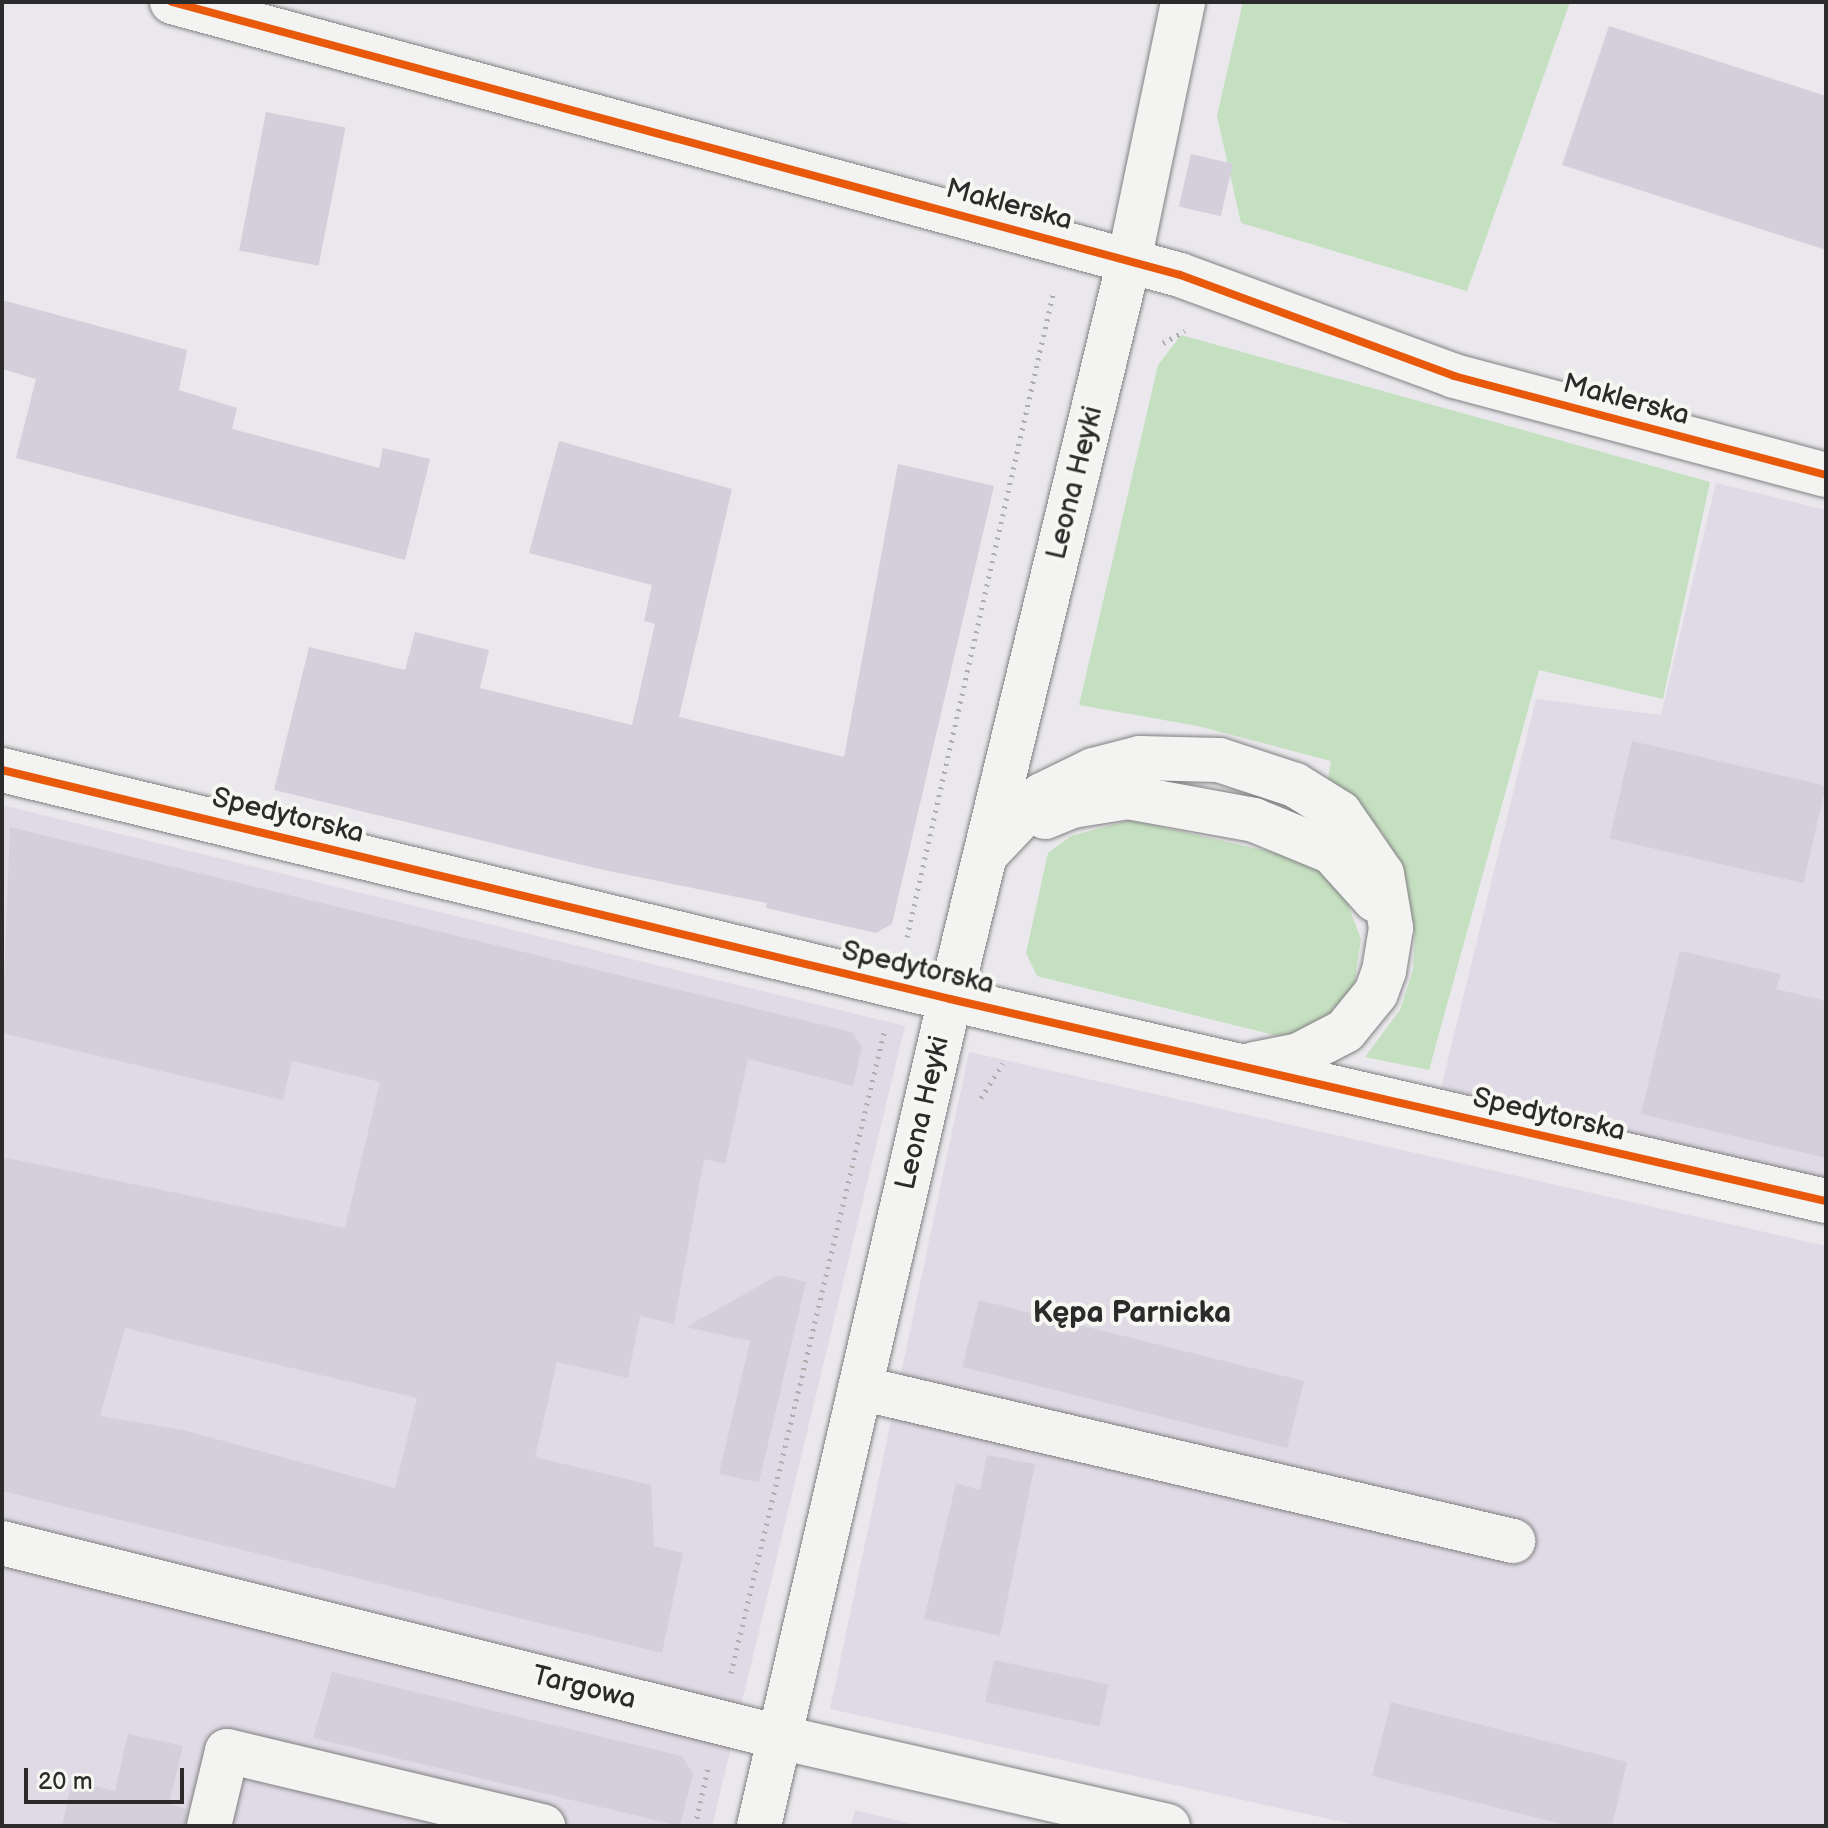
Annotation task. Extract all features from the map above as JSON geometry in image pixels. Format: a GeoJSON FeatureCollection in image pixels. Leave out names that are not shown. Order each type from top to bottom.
{"type":"FeatureCollection","features":[{"type":"Feature","properties":{"kind":"street","name":"Maklerska"},"geometry":{"type":"LineString","coordinates":[[172,2],[1129,261],[1229,290],[1454,376],[1826,475]]}},
{"type":"Feature","properties":{"kind":"street","name":"Leona Heyki"},"geometry":{"type":"LineString","coordinates":[[759,1826],[950,999],[1129,261],[1183,2]]}},
{"type":"Feature","properties":{"kind":"street","name":"Spedytorska"},"geometry":{"type":"LineString","coordinates":[[2,770],[950,999],[1826,1201]]}},
{"type":"Feature","properties":{"kind":"street"},"geometry":{"type":"LineString","coordinates":[[984,859],[1025,828],[1072,806],[1128,797],[1254,820],[1312,841],[1360,879],[1391,928],[1390,949],[1376,993],[1345,1031],[1325,1044],[1274,1062],[1223,1062]]}},
{"type":"Feature","properties":{"kind":"street"},"geometry":{"type":"LineString","coordinates":[[860,1388],[1513,1541]]}},
{"type":"Feature","properties":{"kind":"street","name":"Targowa"},"geometry":{"type":"LineString","coordinates":[[2,1543],[779,1737],[1168,1826]]}},
{"type":"Feature","properties":{"kind":"street"},"geometry":{"type":"LineString","coordinates":[[209,1826],[227,1751],[543,1826]]}},
{"type":"Feature","properties":{"kind":"path"},"geometry":{"type":"LineString","coordinates":[[695,1826],[1056,295]]}},
{"type":"Feature","properties":{"kind":"path"},"geometry":{"type":"LineString","coordinates":[[1161,345],[1176,333],[1201,335]]}},
{"type":"Feature","properties":{"kind":"path"},"geometry":{"type":"LineString","coordinates":[[974,1107],[1002,1071],[1013,1012]]}},
{"type":"Feature","properties":{"kind":"shaded area"},"geometry":{"type":"Polygon","coordinates":[[[1716,483],[1826,510],[1826,1182],[1441,1088],[1536,699],[1661,715],[1716,483]]]}},
{"type":"Feature","properties":{"kind":"shaded area"},"geometry":{"type":"Polygon","coordinates":[[[2,805],[905,1026],[712,1826],[2,1826],[2,805]]]}},
{"type":"Feature","properties":{"kind":"shaded area"},"geometry":{"type":"Polygon","coordinates":[[[969,1052],[1826,1246],[1826,1826],[1361,1826],[830,1709],[969,1052]]]}},
{"type":"Feature","properties":{"kind":"shaded area"},"geometry":{"type":"Polygon","coordinates":[[[855,1810],[916,1825],[922,1826],[851,1826],[855,1810]]]}},
{"type":"Feature","properties":{"kind":"green space"},"geometry":{"type":"Polygon","coordinates":[[[1243,2],[1570,2],[1467,291],[1241,223],[1217,116],[1243,2]]]}},
{"type":"Feature","properties":{"kind":"green space"},"geometry":{"type":"Polygon","coordinates":[[[1181,335],[1710,482],[1663,699],[1539,670],[1429,1070],[1365,1057],[1400,1010],[1413,970],[1415,935],[1406,881],[1383,833],[1328,780],[1331,761],[1198,726],[1079,705],[1158,365],[1181,335]]]}},
{"type":"Feature","properties":{"kind":"green space"},"geometry":{"type":"Polygon","coordinates":[[[1130,820],[1303,859],[1321,869],[1342,889],[1361,939],[1354,985],[1340,1007],[1323,1024],[1290,1039],[1037,976],[1026,953],[1048,853],[1071,836],[1130,820]]]}},
{"type":"Feature","properties":{"kind":"building"},"geometry":{"type":"Polygon","coordinates":[[[1609,26],[1826,96],[1826,250],[1562,165],[1609,26]]]}},
{"type":"Feature","properties":{"kind":"building"},"geometry":{"type":"Polygon","coordinates":[[[266,112],[346,127],[319,266],[239,250],[266,112]]]}},
{"type":"Feature","properties":{"kind":"building"},"geometry":{"type":"Polygon","coordinates":[[[1191,154],[1233,164],[1221,216],[1179,207],[1191,154]]]}},
{"type":"Feature","properties":{"kind":"building"},"geometry":{"type":"Polygon","coordinates":[[[2,300],[187,350],[179,390],[237,408],[232,429],[379,468],[383,448],[430,459],[405,560],[16,458],[36,379],[2,369],[2,300]]]}},
{"type":"Feature","properties":{"kind":"building"},"geometry":{"type":"Polygon","coordinates":[[[559,441],[732,489],[679,717],[844,757],[898,464],[994,486],[892,924],[876,933],[766,908],[767,903],[599,869],[274,790],[309,647],[405,670],[415,632],[489,650],[480,688],[632,725],[655,624],[644,621],[652,585],[529,553],[559,441]]]}},
{"type":"Feature","properties":{"kind":"building"},"geometry":{"type":"Polygon","coordinates":[[[1632,741],[1826,786],[1803,883],[1610,838],[1632,741]]]}},
{"type":"Feature","properties":{"kind":"building"},"geometry":{"type":"Polygon","coordinates":[[[10,827],[852,1032],[862,1047],[853,1086],[748,1059],[725,1164],[704,1159],[674,1324],[640,1316],[628,1378],[557,1362],[535,1457],[651,1485],[654,1546],[683,1553],[662,1653],[2,1491],[2,1157],[345,1228],[380,1082],[292,1061],[283,1100],[2,1033],[10,827]],[[125,1328],[100,1416],[187,1431],[395,1488],[417,1398],[125,1328]]]}},
{"type":"Feature","properties":{"kind":"building"},"geometry":{"type":"Polygon","coordinates":[[[1680,951],[1781,974],[1776,989],[1826,1001],[1826,1158],[1641,1114],[1680,951]]]}},
{"type":"Feature","properties":{"kind":"building"},"geometry":{"type":"Polygon","coordinates":[[[778,1275],[806,1282],[759,1482],[719,1474],[750,1341],[686,1327],[778,1275]]]}},
{"type":"Feature","properties":{"kind":"building"},"geometry":{"type":"Polygon","coordinates":[[[979,1300],[1304,1381],[1287,1448],[962,1367],[979,1300]]]}},
{"type":"Feature","properties":{"kind":"building"},"geometry":{"type":"Polygon","coordinates":[[[987,1455],[1035,1464],[1000,1636],[924,1619],[956,1483],[980,1490],[987,1455]]]}},
{"type":"Feature","properties":{"kind":"building"},"geometry":{"type":"Polygon","coordinates":[[[994,1660],[1108,1684],[1100,1726],[985,1702],[994,1660]]]}},
{"type":"Feature","properties":{"kind":"building"},"geometry":{"type":"Polygon","coordinates":[[[332,1672],[682,1756],[693,1774],[680,1826],[313,1738],[332,1672]]]}},
{"type":"Feature","properties":{"kind":"building"},"geometry":{"type":"Polygon","coordinates":[[[1391,1702],[1627,1762],[1612,1826],[1569,1826],[1372,1776],[1391,1702]]]}},
{"type":"Feature","properties":{"kind":"building"},"geometry":{"type":"Polygon","coordinates":[[[128,1734],[183,1746],[169,1804],[187,1809],[185,1826],[62,1826],[72,1780],[115,1791],[128,1734]]]}},
{"type":"Feature","properties":{"kind":"cycle path"},"geometry":{"type":"LineString","coordinates":[[172,2],[1180,275],[1454,376],[1826,475]]}},
{"type":"Feature","properties":{"kind":"cycle path"},"geometry":{"type":"LineString","coordinates":[[2,770],[950,999],[1826,1201]]}},
{"type":"Feature","properties":{"kind":"district","name":"Kępa Parnicka"},"geometry":{"type":"Point","coordinates":[1132,1313]}}]}
